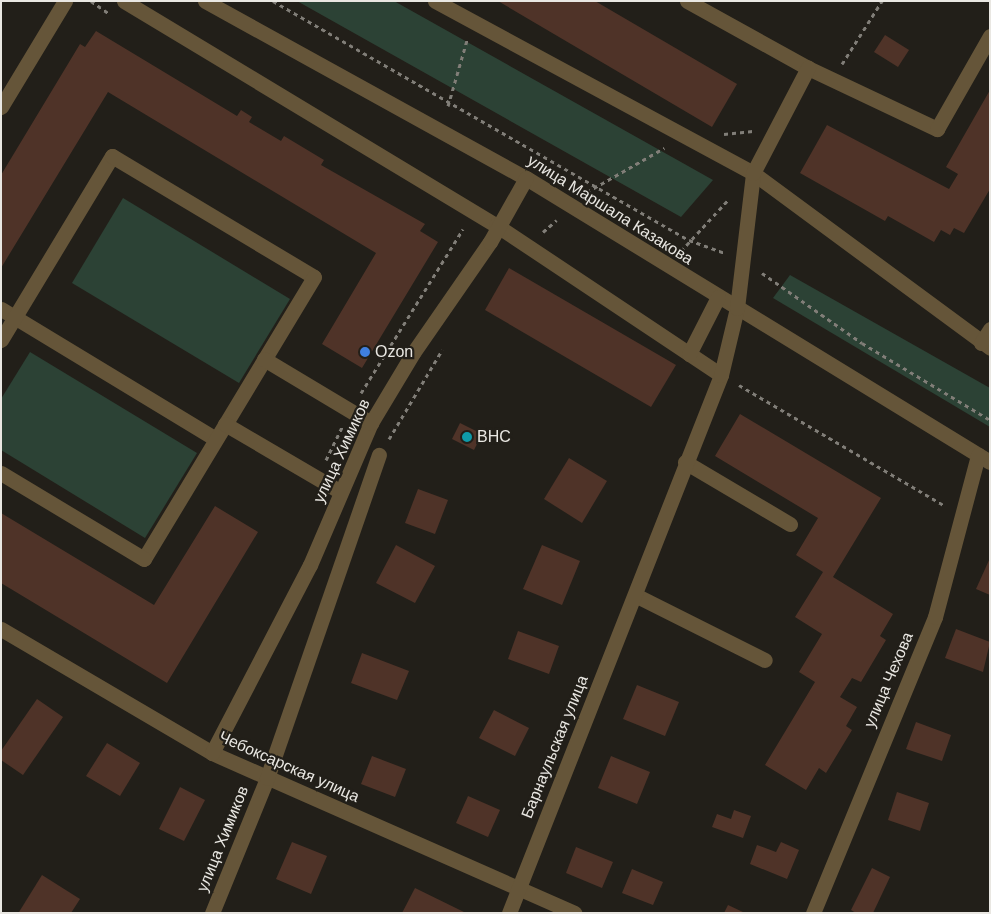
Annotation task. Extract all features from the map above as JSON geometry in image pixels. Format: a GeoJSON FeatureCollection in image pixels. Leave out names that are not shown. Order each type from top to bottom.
{"type":"FeatureCollection","features":[{"type":"Feature","properties":{"kind":"street"},"geometry":{"type":"LineString","coordinates":[[1,108],[65,1]]}},
{"type":"Feature","properties":{"kind":"street"},"geometry":{"type":"LineString","coordinates":[[124,1],[496,225],[721,375]]}},
{"type":"Feature","properties":{"kind":"street","name":"улица Маршала Казакова"},"geometry":{"type":"LineString","coordinates":[[205,1],[442,135],[526,178],[669,268],[984,458]]}},
{"type":"Feature","properties":{"kind":"street"},"geometry":{"type":"LineString","coordinates":[[435,1],[472,23],[753,173],[985,346],[990,329]]}},
{"type":"Feature","properties":{"kind":"street"},"geometry":{"type":"LineString","coordinates":[[687,1],[808,68],[937,129],[990,36]]}},
{"type":"Feature","properties":{"kind":"street"},"geometry":{"type":"LineString","coordinates":[[753,173],[808,68]]}},
{"type":"Feature","properties":{"kind":"street"},"geometry":{"type":"LineString","coordinates":[[1,340],[112,156],[314,278],[144,559],[1,474]]}},
{"type":"Feature","properties":{"kind":"street","name":"Барнаульская улица"},"geometry":{"type":"LineString","coordinates":[[509,913],[518,886],[721,375],[738,308],[745,261],[753,173]]}},
{"type":"Feature","properties":{"kind":"street","name":"улица Химиков"},"geometry":{"type":"LineString","coordinates":[[212,753],[310,565],[371,423],[413,353],[490,242],[496,225],[526,178]]}},
{"type":"Feature","properties":{"kind":"street"},"geometry":{"type":"LineString","coordinates":[[689,354],[718,297]]}},
{"type":"Feature","properties":{"kind":"street"},"geometry":{"type":"LineString","coordinates":[[1,309],[216,439]]}},
{"type":"Feature","properties":{"kind":"street"},"geometry":{"type":"LineString","coordinates":[[264,359],[371,423]]}},
{"type":"Feature","properties":{"kind":"street"},"geometry":{"type":"LineString","coordinates":[[225,424],[341,492]]}},
{"type":"Feature","properties":{"kind":"street","name":"улица Химиков"},"geometry":{"type":"LineString","coordinates":[[212,913],[266,778],[379,455]]}},
{"type":"Feature","properties":{"kind":"street","name":"улица Чехова"},"geometry":{"type":"LineString","coordinates":[[813,913],[935,617],[962,516],[984,458]]}},
{"type":"Feature","properties":{"kind":"street"},"geometry":{"type":"LineString","coordinates":[[686,462],[790,524]]}},
{"type":"Feature","properties":{"kind":"street"},"geometry":{"type":"LineString","coordinates":[[635,595],[765,660]]}},
{"type":"Feature","properties":{"kind":"street","name":"Чебоксарская улица"},"geometry":{"type":"LineString","coordinates":[[1,629],[212,753],[518,886],[574,913]]}},
{"type":"Feature","properties":{"kind":"path"},"geometry":{"type":"LineString","coordinates":[[273,1],[448,104],[689,240],[745,261],[862,343],[990,420]]}},
{"type":"Feature","properties":{"kind":"path"},"geometry":{"type":"LineString","coordinates":[[833,79],[882,1]]}},
{"type":"Feature","properties":{"kind":"path"},"geometry":{"type":"LineString","coordinates":[[442,135],[448,104],[472,23]]}},
{"type":"Feature","properties":{"kind":"path"},"geometry":{"type":"LineString","coordinates":[[669,268],[689,240],[753,173]]}},
{"type":"Feature","properties":{"kind":"path"},"geometry":{"type":"LineString","coordinates":[[721,375],[962,516]]}},
{"type":"Feature","properties":{"kind":"green space"},"geometry":{"type":"Polygon","coordinates":[[[297,1],[394,1],[713,180],[681,217],[297,1]]]}},
{"type":"Feature","properties":{"kind":"green space"},"geometry":{"type":"Polygon","coordinates":[[[123,198],[290,299],[239,383],[72,283],[123,198]]]}},
{"type":"Feature","properties":{"kind":"green space"},"geometry":{"type":"Polygon","coordinates":[[[790,275],[990,388],[990,427],[773,298],[790,275]]]}},
{"type":"Feature","properties":{"kind":"green space"},"geometry":{"type":"Polygon","coordinates":[[[30,352],[197,453],[145,538],[1,450],[1,399],[30,352]]]}},
{"type":"Feature","properties":{"kind":"building"},"geometry":{"type":"Polygon","coordinates":[[[498,1],[595,1],[737,84],[712,127],[498,1]]]}},
{"type":"Feature","properties":{"kind":"building"},"geometry":{"type":"Polygon","coordinates":[[[96,31],[237,116],[241,110],[252,117],[249,122],[281,141],[284,136],[324,160],[321,165],[425,224],[420,231],[438,242],[362,368],[322,344],[376,253],[108,92],[1,268],[1,175],[80,44],[85,47],[96,31]]]}},
{"type":"Feature","properties":{"kind":"building"},"geometry":{"type":"Polygon","coordinates":[[[885,35],[909,50],[898,67],[874,52],[885,35]]]}},
{"type":"Feature","properties":{"kind":"building"},"geometry":{"type":"Polygon","coordinates":[[[990,90],[990,189],[964,233],[954,228],[950,235],[941,230],[934,242],[888,216],[885,221],[800,173],[827,125],[949,189],[958,174],[946,167],[990,90]]]}},
{"type":"Feature","properties":{"kind":"building"},"geometry":{"type":"Polygon","coordinates":[[[509,268],[676,365],[651,407],[485,310],[509,268]]]}},
{"type":"Feature","properties":{"kind":"building"},"geometry":{"type":"Polygon","coordinates":[[[740,414],[881,498],[833,577],[893,614],[880,636],[886,640],[861,682],[852,678],[840,697],[857,707],[846,726],[852,730],[826,773],[819,768],[806,790],[765,765],[815,682],[799,672],[822,634],[795,617],[823,572],[796,555],[818,518],[715,456],[740,414]]]}},
{"type":"Feature","properties":{"kind":"building","name":"ВНС"},"geometry":{"type":"Polygon","coordinates":[[[460,423],[482,434],[474,450],[452,439],[460,423]]]}},
{"type":"Feature","properties":{"kind":"building"},"geometry":{"type":"Polygon","coordinates":[[[569,458],[607,481],[582,523],[544,499],[569,458]]]}},
{"type":"Feature","properties":{"kind":"building"},"geometry":{"type":"Polygon","coordinates":[[[418,489],[448,500],[435,534],[405,523],[418,489]]]}},
{"type":"Feature","properties":{"kind":"building"},"geometry":{"type":"Polygon","coordinates":[[[215,506],[258,532],[167,683],[1,583],[1,513],[154,605],[215,506]]]}},
{"type":"Feature","properties":{"kind":"building"},"geometry":{"type":"Polygon","coordinates":[[[396,545],[435,566],[415,603],[376,583],[396,545]]]}},
{"type":"Feature","properties":{"kind":"building"},"geometry":{"type":"Polygon","coordinates":[[[542,545],[580,561],[562,605],[523,589],[542,545]]]}},
{"type":"Feature","properties":{"kind":"building"},"geometry":{"type":"Polygon","coordinates":[[[990,558],[990,595],[976,589],[990,558]]]}},
{"type":"Feature","properties":{"kind":"building"},"geometry":{"type":"Polygon","coordinates":[[[956,629],[990,642],[983,672],[945,658],[956,629]]]}},
{"type":"Feature","properties":{"kind":"building"},"geometry":{"type":"Polygon","coordinates":[[[518,631],[559,646],[549,674],[508,659],[518,631]]]}},
{"type":"Feature","properties":{"kind":"building"},"geometry":{"type":"Polygon","coordinates":[[[362,653],[409,671],[397,700],[351,683],[362,653]]]}},
{"type":"Feature","properties":{"kind":"building"},"geometry":{"type":"Polygon","coordinates":[[[637,685],[679,702],[665,736],[623,719],[637,685]]]}},
{"type":"Feature","properties":{"kind":"building"},"geometry":{"type":"Polygon","coordinates":[[[37,699],[63,717],[23,775],[1,760],[1,751],[37,699]]]}},
{"type":"Feature","properties":{"kind":"building"},"geometry":{"type":"Polygon","coordinates":[[[494,710],[529,728],[515,756],[479,738],[494,710]]]}},
{"type":"Feature","properties":{"kind":"building"},"geometry":{"type":"Polygon","coordinates":[[[916,722],[951,735],[942,761],[906,749],[916,722]]]}},
{"type":"Feature","properties":{"kind":"building"},"geometry":{"type":"Polygon","coordinates":[[[107,743],[140,763],[120,796],[86,776],[107,743]]]}},
{"type":"Feature","properties":{"kind":"building"},"geometry":{"type":"Polygon","coordinates":[[[372,756],[406,769],[395,797],[361,784],[372,756]]]}},
{"type":"Feature","properties":{"kind":"building"},"geometry":{"type":"Polygon","coordinates":[[[611,756],[650,772],[637,804],[598,788],[611,756]]]}},
{"type":"Feature","properties":{"kind":"building"},"geometry":{"type":"Polygon","coordinates":[[[180,787],[205,800],[184,841],[159,829],[180,787]]]}},
{"type":"Feature","properties":{"kind":"building"},"geometry":{"type":"Polygon","coordinates":[[[897,792],[929,803],[920,831],[888,820],[897,792]]]}},
{"type":"Feature","properties":{"kind":"building"},"geometry":{"type":"Polygon","coordinates":[[[468,796],[500,810],[488,837],[456,823],[468,796]]]}},
{"type":"Feature","properties":{"kind":"building"},"geometry":{"type":"Polygon","coordinates":[[[734,810],[751,816],[743,838],[712,827],[717,814],[731,819],[734,810]]]}},
{"type":"Feature","properties":{"kind":"building"},"geometry":{"type":"Polygon","coordinates":[[[292,842],[327,856],[311,894],[276,879],[292,842]]]}},
{"type":"Feature","properties":{"kind":"building"},"geometry":{"type":"Polygon","coordinates":[[[781,842],[799,850],[787,879],[750,864],[757,845],[776,852],[781,842]]]}},
{"type":"Feature","properties":{"kind":"building"},"geometry":{"type":"Polygon","coordinates":[[[576,847],[613,862],[602,888],[566,873],[576,847]]]}},
{"type":"Feature","properties":{"kind":"building"},"geometry":{"type":"Polygon","coordinates":[[[872,868],[890,877],[873,913],[856,913],[851,910],[872,868]]]}},
{"type":"Feature","properties":{"kind":"building"},"geometry":{"type":"Polygon","coordinates":[[[632,869],[663,882],[653,905],[622,893],[632,869]]]}},
{"type":"Feature","properties":{"kind":"building"},"geometry":{"type":"Polygon","coordinates":[[[42,875],[80,899],[71,913],[19,912],[42,875]]]}},
{"type":"Feature","properties":{"kind":"building"},"geometry":{"type":"Polygon","coordinates":[[[415,888],[466,913],[402,913],[415,888]]]}},
{"type":"Feature","properties":{"kind":"building"},"geometry":{"type":"Polygon","coordinates":[[[728,905],[745,913],[724,913],[728,905]]]}},
{"type":"Feature","properties":{"kind":"place","name":"Ozon"},"geometry":{"type":"Point","coordinates":[365,352]}},
{"type":"Feature","properties":{"kind":"place","name":"ВНС"},"geometry":{"type":"Point","coordinates":[467,437]}}]}
